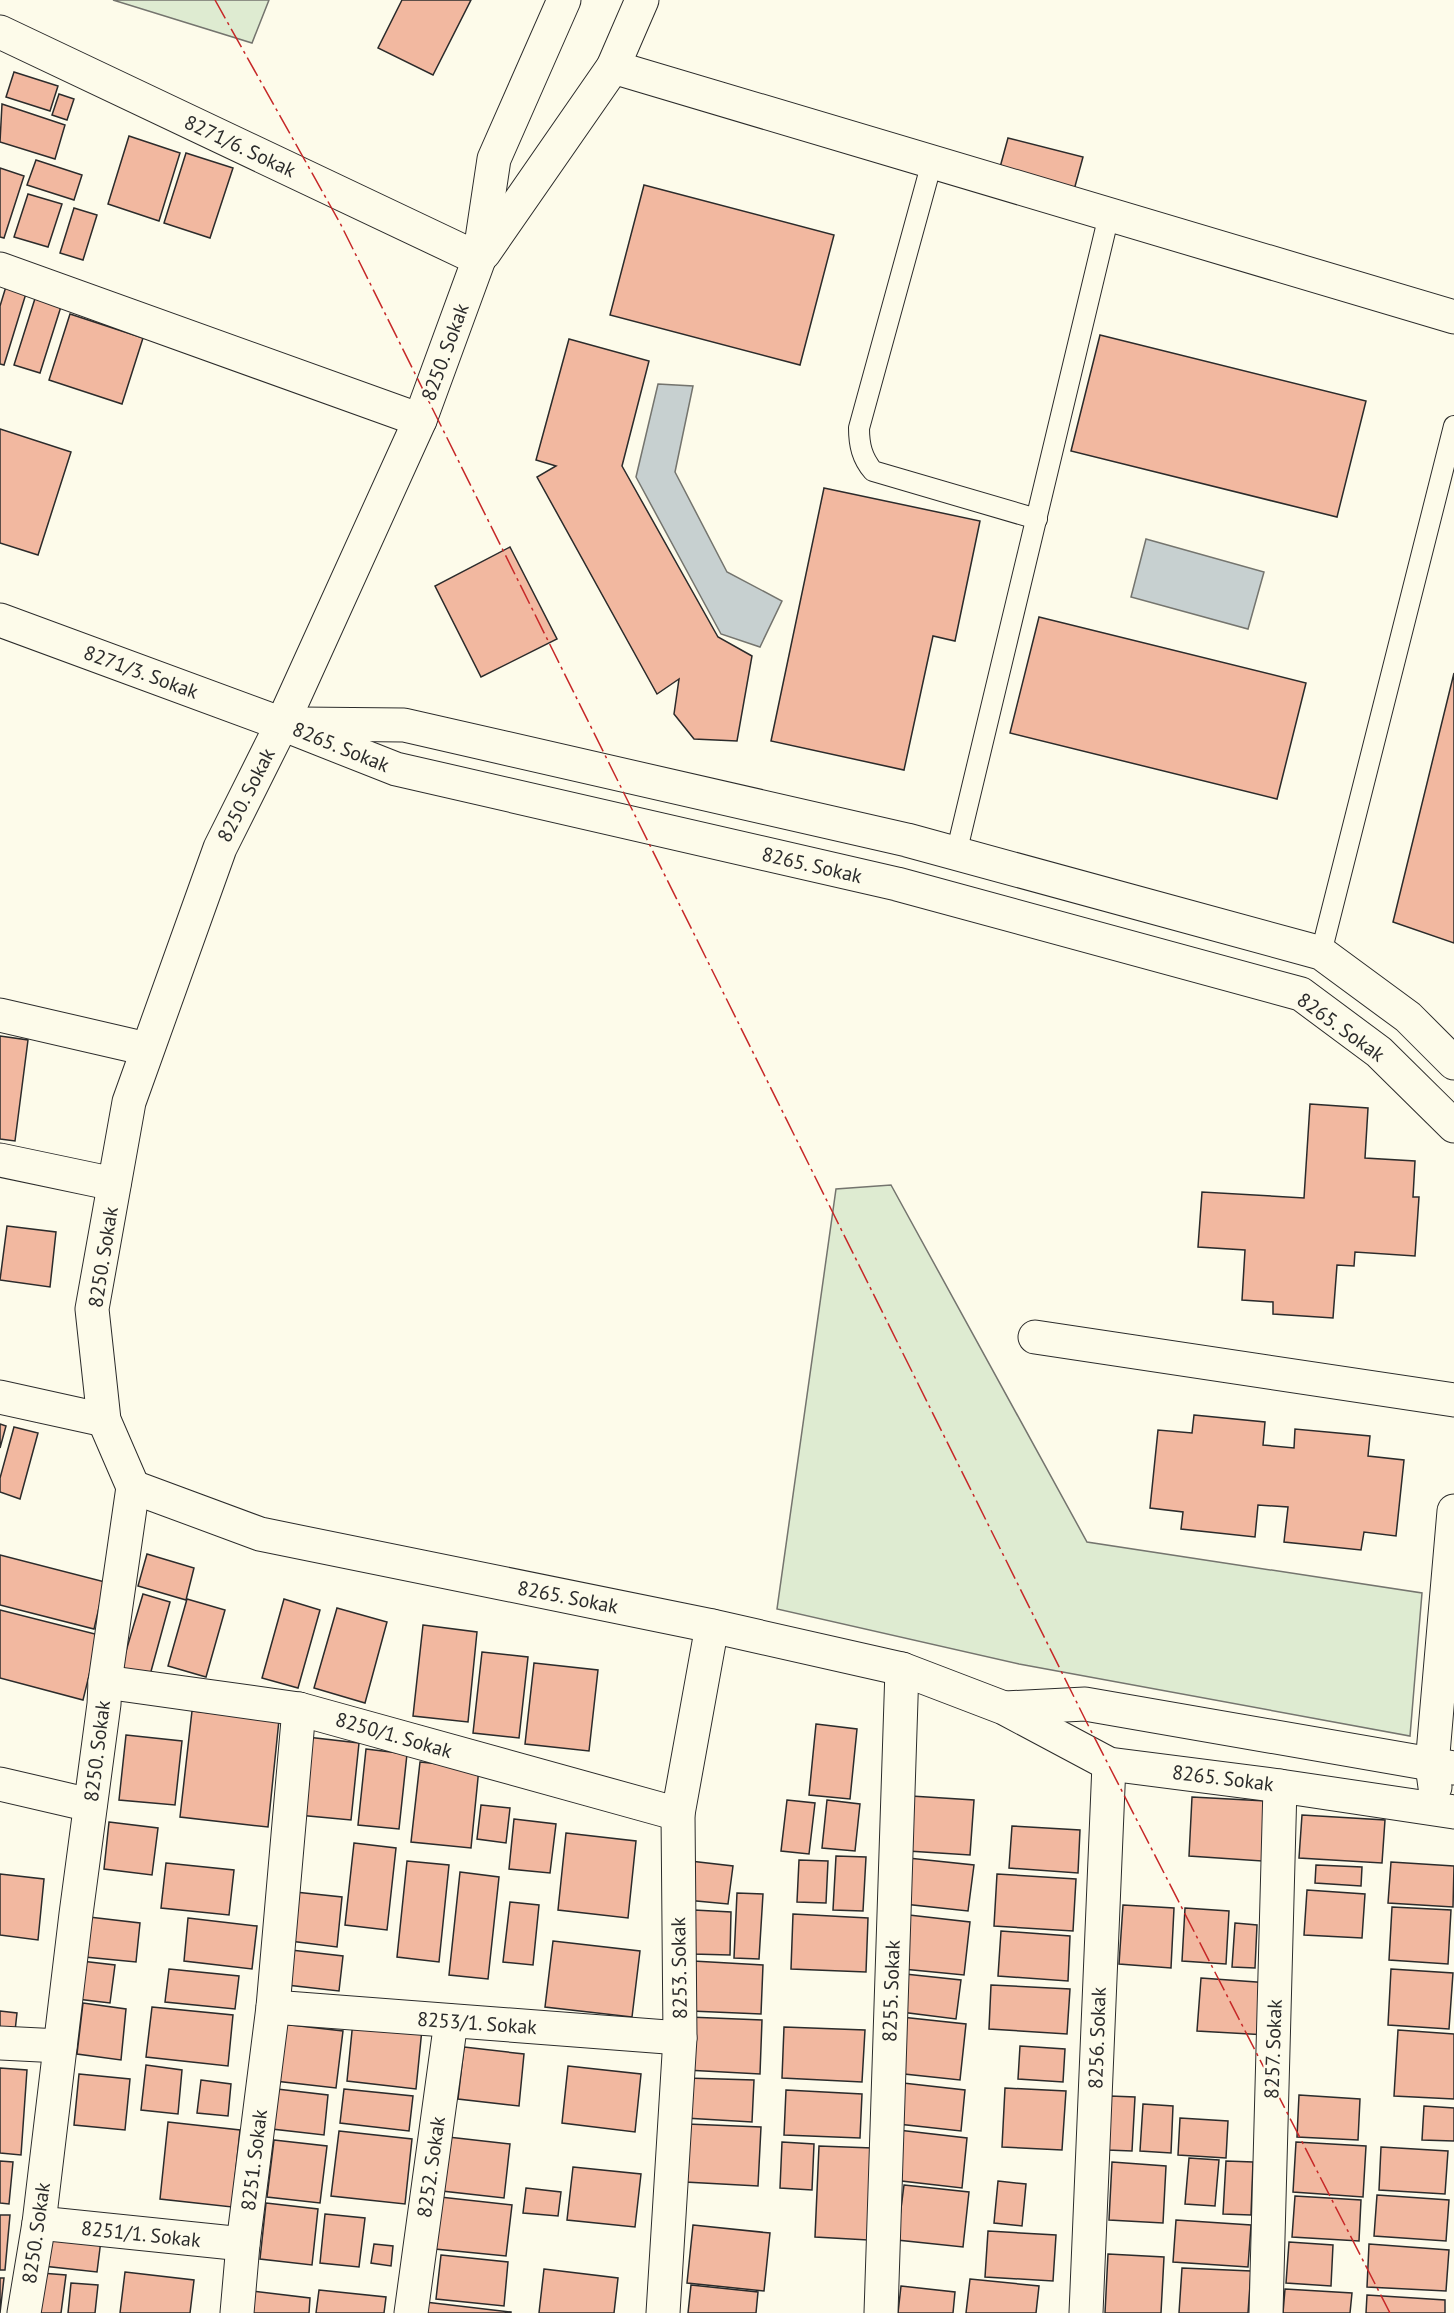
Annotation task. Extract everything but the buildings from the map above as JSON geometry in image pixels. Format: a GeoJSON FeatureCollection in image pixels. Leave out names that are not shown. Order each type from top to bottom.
{"type":"FeatureCollection","features":[{"type":"Feature","properties":{"kind":"street","name":"8250. Sokak"},"geometry":{"type":"LineString","coordinates":[[24,2313],[39,2223],[105,1682],[133,1486],[104,1420],[92,1309],[129,1102],[220,848],[282,724],[420,420],[479,259],[494,159],[564,0]]}},
{"type":"Feature","properties":{"kind":"street","name":"8250. Sokak"},"geometry":{"type":"LineString","coordinates":[[479,259],[613,67],[642,0]]}},
{"type":"Feature","properties":{"kind":"street","name":"8271/6. Sokak"},"geometry":{"type":"LineString","coordinates":[[0,33],[479,259]]}},
{"type":"Feature","properties":{"kind":"street"},"geometry":{"type":"LineString","coordinates":[[613,67],[1454,317]]}},
{"type":"Feature","properties":{"kind":"street"},"geometry":{"type":"LineString","coordinates":[[0,269],[420,420]]}},
{"type":"Feature","properties":{"kind":"street","name":"8271/3. Sokak"},"geometry":{"type":"LineString","coordinates":[[0,620],[282,724]]}},
{"type":"Feature","properties":{"kind":"street","name":"8265. Sokak"},"geometry":{"type":"LineString","coordinates":[[282,724],[404,725],[907,840],[1321,953],[1408,1017],[1454,1063]]}},
{"type":"Feature","properties":{"kind":"street","name":"8265. Sokak"},"geometry":{"type":"LineString","coordinates":[[282,724],[396,769],[897,884],[1301,994],[1379,1052],[1454,1126]]}},
{"type":"Feature","properties":{"kind":"street"},"geometry":{"type":"LineString","coordinates":[[0,1015],[147,1049]]}},
{"type":"Feature","properties":{"kind":"street"},"geometry":{"type":"LineString","coordinates":[[0,1160],[114,1184]]}},
{"type":"Feature","properties":{"kind":"street"},"geometry":{"type":"LineString","coordinates":[[1035,1337],[1454,1400]]}},
{"type":"Feature","properties":{"kind":"street"},"geometry":{"type":"LineString","coordinates":[[0,1397],[104,1420]]}},
{"type":"Feature","properties":{"kind":"street","name":"8265. Sokak"},"geometry":{"type":"LineString","coordinates":[[133,1486],[260,1534],[712,1626],[902,1669],[1004,1708],[1109,1764],[1280,1786],[1446,1811]]}},
{"type":"Feature","properties":{"kind":"street"},"geometry":{"type":"LineString","coordinates":[[1446,1811],[1443,1767],[1454,1511]]}},
{"type":"Feature","properties":{"kind":"street","name":"8253. Sokak"},"geometry":{"type":"LineString","coordinates":[[663,2313],[680,2038],[678,1814],[712,1626]]}},
{"type":"Feature","properties":{"kind":"street","name":"8255. Sokak"},"geometry":{"type":"LineString","coordinates":[[881,2313],[902,1669]]}},
{"type":"Feature","properties":{"kind":"street","name":"8250/1. Sokak"},"geometry":{"type":"LineString","coordinates":[[105,1682],[299,1709],[678,1814]]}},
{"type":"Feature","properties":{"kind":"street","name":"8265. Sokak"},"geometry":{"type":"LineString","coordinates":[[1004,1708],[1085,1704],[1443,1767]]}},
{"type":"Feature","properties":{"kind":"street","name":"8251. Sokak"},"geometry":{"type":"LineString","coordinates":[[237,2313],[243,2244],[273,2007],[299,1709]]}},
{"type":"Feature","properties":{"kind":"street","name":"8256. Sokak"},"geometry":{"type":"LineString","coordinates":[[1086,2313],[1109,1764]]}},
{"type":"Feature","properties":{"kind":"street"},"geometry":{"type":"LineString","coordinates":[[0,1784],[90,1805]]}},
{"type":"Feature","properties":{"kind":"street","name":"8257. Sokak"},"geometry":{"type":"LineString","coordinates":[[1266,2313],[1280,1786]]}},
{"type":"Feature","properties":{"kind":"street","name":"8253/1. Sokak"},"geometry":{"type":"LineString","coordinates":[[273,2007],[680,2038]]}},
{"type":"Feature","properties":{"kind":"street","name":"8252. Sokak"},"geometry":{"type":"LineString","coordinates":[[411,2313],[451,2021]]}},
{"type":"Feature","properties":{"kind":"street"},"geometry":{"type":"LineString","coordinates":[[0,2043],[60,2046]]}},
{"type":"Feature","properties":{"kind":"street","name":"8251/1. Sokak"},"geometry":{"type":"LineString","coordinates":[[39,2223],[243,2244]]}},
{"type":"Feature","properties":{"kind":"lane"},"geometry":{"type":"LineString","coordinates":[[932,162],[859,428],[862,455],[873,471],[1037,519]]}},
{"type":"Feature","properties":{"kind":"lane"},"geometry":{"type":"LineString","coordinates":[[956,854],[1109,215]]}},
{"type":"Feature","properties":{"kind":"lane"},"geometry":{"type":"LineString","coordinates":[[1321,953],[1454,426]]}},
{"type":"Feature","properties":{"kind":"green space"},"geometry":{"type":"Polygon","coordinates":[[[113,0],[269,0],[252,43],[113,0]]]}},
{"type":"Feature","properties":{"kind":"green space"},"geometry":{"type":"Polygon","coordinates":[[[891,1185],[1087,1542],[1422,1593],[1410,1736],[1019,1664],[777,1609],[836,1189],[891,1185]]]}},
{"type":"Feature","properties":{"kind":"shaded area"},"geometry":{"type":"Polygon","coordinates":[[[658,384],[693,386],[675,472],[727,572],[782,601],[760,647],[721,634],[636,477],[658,384]]]}},
{"type":"Feature","properties":{"kind":"shaded area"},"geometry":{"type":"Polygon","coordinates":[[[1146,539],[1264,572],[1248,629],[1131,597],[1146,539]]]}},
{"type":"Feature","properties":{"kind":"power"},"geometry":{"type":"LineString","coordinates":[[215,0],[340,223],[1088,1725],[1390,2313]]}}]}
